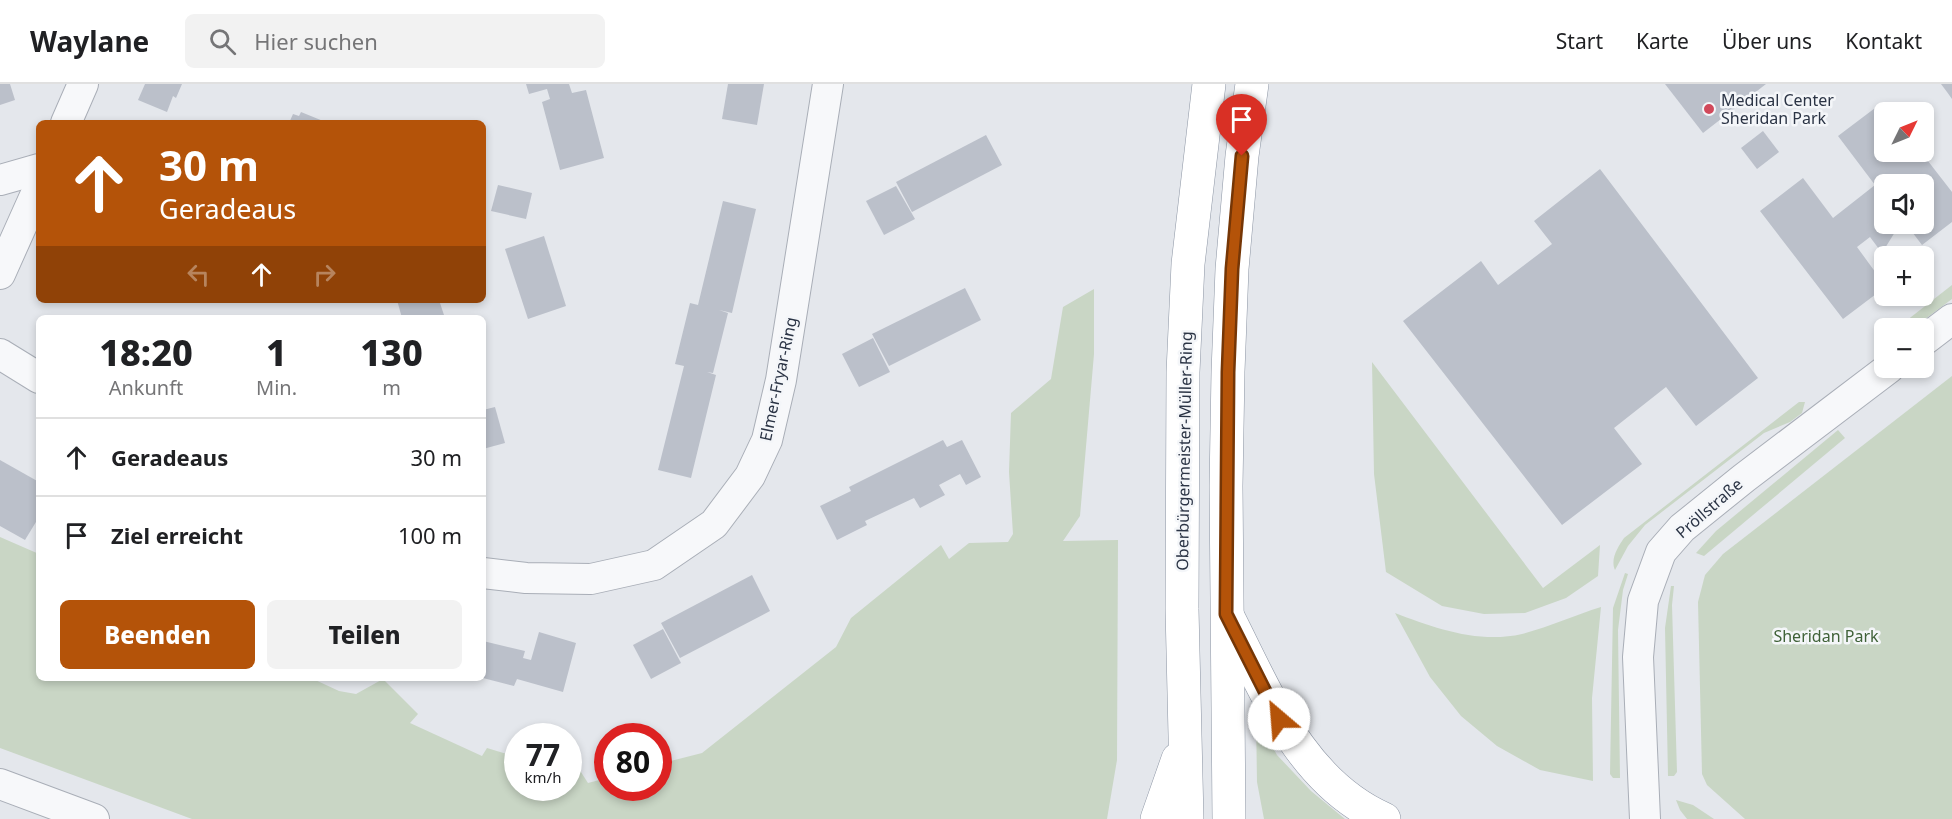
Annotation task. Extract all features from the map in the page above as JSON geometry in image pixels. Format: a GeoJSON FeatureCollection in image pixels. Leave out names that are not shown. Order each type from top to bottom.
{"type":"FeatureCollection","features":[{"type":"Feature","properties":{"kind":"highway","name":"Oberbürgermeister-Müller-Ring"},"geometry":{"type":"LineString","coordinates":[[1187,819],[1182,609],[1183,372],[1188,264],[1209,84]]}},
{"type":"Feature","properties":{"kind":"highway"},"geometry":{"type":"LineString","coordinates":[[1229,819],[1226,464],[1232,269],[1242,156],[1252,84]]}},
{"type":"Feature","properties":{"kind":"highway"},"geometry":{"type":"LineString","coordinates":[[1226,614],[1279,719],[1307,759],[1337,789],[1372,814],[1384,819]]}},
{"type":"Feature","properties":{"kind":"highway"},"geometry":{"type":"LineString","coordinates":[[1157,819],[1185,740]]}},
{"type":"Feature","properties":{"kind":"street"},"geometry":{"type":"LineString","coordinates":[[67,120],[82,84]]}},
{"type":"Feature","properties":{"kind":"street","name":"Elmer-Fryar-Ring"},"geometry":{"type":"LineString","coordinates":[[486,573],[526,578],[591,579],[654,565],[714,524],[750,476],[767,440],[781,380],[828,84]]}},
{"type":"Feature","properties":{"kind":"street"},"geometry":{"type":"LineString","coordinates":[[0,180],[36,170]]}},
{"type":"Feature","properties":{"kind":"street"},"geometry":{"type":"LineString","coordinates":[[0,274],[36,194]]}},
{"type":"Feature","properties":{"kind":"street"},"geometry":{"type":"LineString","coordinates":[[1934,334],[1952,320]]}},
{"type":"Feature","properties":{"kind":"street"},"geometry":{"type":"LineString","coordinates":[[0,354],[36,376]]}},
{"type":"Feature","properties":{"kind":"street","name":"Pröllstraße"},"geometry":{"type":"LineString","coordinates":[[1645,819],[1638,657],[1643,601],[1661,552],[1682,528],[1876,378]]}},
{"type":"Feature","properties":{"kind":"street"},"geometry":{"type":"LineString","coordinates":[[0,784],[94,819]]}},
{"type":"Feature","properties":{"kind":"green space"},"geometry":{"type":"Polygon","coordinates":[[[1952,285],[1952,299],[1926,318],[1910,318],[1925,306],[1934,306],[1934,299],[1952,285]]]}},
{"type":"Feature","properties":{"kind":"green space"},"geometry":{"type":"Polygon","coordinates":[[[1094,289],[1094,354],[1080,516],[1063,541],[1118,540],[1117,760],[1107,819],[192,819],[0,748],[0,537],[36,553],[36,681],[317,681],[339,691],[356,694],[379,681],[385,681],[418,714],[410,723],[482,756],[487,748],[504,753],[504,801],[582,801],[582,774],[588,783],[594,781],[594,801],[672,801],[672,761],[702,753],[836,647],[851,618],[941,545],[949,559],[969,543],[1008,542],[1013,534],[1009,472],[1011,413],[1051,379],[1063,307],[1094,289]]]}},
{"type":"Feature","properties":{"kind":"green space"},"geometry":{"type":"Polygon","coordinates":[[[1372,362],[1543,588],[1600,545],[1598,576],[1566,598],[1525,613],[1484,614],[1442,606],[1386,572],[1374,474],[1372,362]]]}},
{"type":"Feature","properties":{"kind":"green space","name":"Sheridan Park"},"geometry":{"type":"Polygon","coordinates":[[[1952,376],[1952,819],[1745,819],[1707,785],[1702,774],[1698,602],[1705,575],[1723,554],[1952,376]]]}},
{"type":"Feature","properties":{"kind":"green space"},"geometry":{"type":"Polygon","coordinates":[[[1799,402],[1805,402],[1802,413],[1790,422],[1764,433],[1645,525],[1628,546],[1615,570],[1614,557],[1624,538],[1799,402]]]}},
{"type":"Feature","properties":{"kind":"green space"},"geometry":{"type":"Polygon","coordinates":[[[1838,430],[1845,438],[1704,556],[1696,553],[1716,531],[1838,430]]]}},
{"type":"Feature","properties":{"kind":"green space"},"geometry":{"type":"Polygon","coordinates":[[[1625,573],[1628,574],[1623,590],[1618,630],[1620,778],[1613,778],[1610,774],[1613,608],[1625,573]]]}},
{"type":"Feature","properties":{"kind":"green space"},"geometry":{"type":"Polygon","coordinates":[[[1671,586],[1674,586],[1672,605],[1677,772],[1674,776],[1668,776],[1665,628],[1671,586]]]}},
{"type":"Feature","properties":{"kind":"green space"},"geometry":{"type":"Polygon","coordinates":[[[1601,607],[1592,698],[1593,781],[1540,770],[1497,746],[1461,716],[1430,677],[1395,613],[1457,633],[1506,637],[1532,631],[1601,607]]]}},
{"type":"Feature","properties":{"kind":"green space"},"geometry":{"type":"Polygon","coordinates":[[[1256,717],[1277,755],[1311,791],[1345,819],[1264,819],[1257,782],[1256,717]]]}},
{"type":"Feature","properties":{"kind":"green space"},"geometry":{"type":"Polygon","coordinates":[[[1676,800],[1693,805],[1714,819],[1687,819],[1676,800]]]}},
{"type":"Feature","properties":{"kind":"building"},"geometry":{"type":"Polygon","coordinates":[[[0,84],[10,84],[15,100],[0,105],[0,84]]]}},
{"type":"Feature","properties":{"kind":"building"},"geometry":{"type":"Polygon","coordinates":[[[145,84],[182,84],[176,98],[173,96],[167,112],[138,100],[145,84]]]}},
{"type":"Feature","properties":{"kind":"building"},"geometry":{"type":"Polygon","coordinates":[[[526,84],[569,84],[572,93],[586,90],[604,158],[560,170],[542,102],[550,99],[547,89],[529,94],[526,84]]]}},
{"type":"Feature","properties":{"kind":"building"},"geometry":{"type":"Polygon","coordinates":[[[728,84],[764,84],[757,125],[722,119],[728,84]]]}},
{"type":"Feature","properties":{"kind":"building","name":"Medical Center Sheridan Park"},"geometry":{"type":"Polygon","coordinates":[[[1665,84],[1766,84],[1703,133],[1665,84]]]}},
{"type":"Feature","properties":{"kind":"building"},"geometry":{"type":"Polygon","coordinates":[[[1941,84],[1952,84],[1952,99],[1947,92],[1941,84]]]}},
{"type":"Feature","properties":{"kind":"building"},"geometry":{"type":"Polygon","coordinates":[[[1874,109],[1874,162],[1929,162],[1952,192],[1952,222],[1922,245],[1914,234],[1934,234],[1934,174],[1874,174],[1874,184],[1838,136],[1874,109]]]}},
{"type":"Feature","properties":{"kind":"building"},"geometry":{"type":"Polygon","coordinates":[[[301,112],[321,120],[290,120],[293,114],[299,116],[301,112]]]}},
{"type":"Feature","properties":{"kind":"building"},"geometry":{"type":"Polygon","coordinates":[[[1763,131],[1779,152],[1757,169],[1741,148],[1763,131]]]}},
{"type":"Feature","properties":{"kind":"building"},"geometry":{"type":"Polygon","coordinates":[[[986,135],[1002,165],[912,212],[896,182],[986,135]]]}},
{"type":"Feature","properties":{"kind":"building"},"geometry":{"type":"Polygon","coordinates":[[[1600,169],[1758,378],[1696,426],[1666,387],[1614,428],[1642,464],[1562,525],[1403,321],[1481,261],[1498,285],[1552,244],[1534,221],[1600,169]]]}},
{"type":"Feature","properties":{"kind":"building"},"geometry":{"type":"Polygon","coordinates":[[[1803,178],[1833,218],[1874,186],[1874,234],[1894,234],[1886,246],[1877,246],[1870,237],[1857,247],[1874,270],[1874,296],[1843,319],[1760,211],[1803,178]]]}},
{"type":"Feature","properties":{"kind":"building"},"geometry":{"type":"Polygon","coordinates":[[[498,185],[532,193],[526,219],[491,211],[498,185]]]}},
{"type":"Feature","properties":{"kind":"building"},"geometry":{"type":"Polygon","coordinates":[[[896,186],[915,219],[884,235],[866,201],[896,186]]]}},
{"type":"Feature","properties":{"kind":"building"},"geometry":{"type":"Polygon","coordinates":[[[723,201],[756,209],[732,313],[719,310],[728,313],[713,373],[707,372],[716,375],[691,478],[658,470],[684,366],[675,364],[690,303],[698,305],[723,201]]]}},
{"type":"Feature","properties":{"kind":"building"},"geometry":{"type":"Polygon","coordinates":[[[544,236],[566,306],[528,319],[505,249],[544,236]]]}},
{"type":"Feature","properties":{"kind":"building"},"geometry":{"type":"Polygon","coordinates":[[[965,288],[981,320],[889,366],[872,334],[965,288]]]}},
{"type":"Feature","properties":{"kind":"building"},"geometry":{"type":"Polygon","coordinates":[[[398,303],[440,303],[444,315],[401,315],[398,303]]]}},
{"type":"Feature","properties":{"kind":"building"},"geometry":{"type":"Polygon","coordinates":[[[873,338],[890,372],[859,387],[842,354],[873,338]]]}},
{"type":"Feature","properties":{"kind":"building"},"geometry":{"type":"Polygon","coordinates":[[[495,407],[505,443],[486,448],[486,409],[495,407]]]}},
{"type":"Feature","properties":{"kind":"building"},"geometry":{"type":"Polygon","coordinates":[[[943,440],[947,447],[962,440],[981,477],[966,485],[960,474],[939,485],[945,495],[920,508],[914,498],[865,521],[867,525],[837,540],[820,506],[851,491],[849,487],[943,440]]]}},
{"type":"Feature","properties":{"kind":"building"},"geometry":{"type":"Polygon","coordinates":[[[0,460],[36,480],[36,522],[25,540],[0,526],[0,460]]]}},
{"type":"Feature","properties":{"kind":"building"},"geometry":{"type":"Polygon","coordinates":[[[752,575],[770,611],[680,658],[661,623],[752,575]]]}},
{"type":"Feature","properties":{"kind":"building"},"geometry":{"type":"Polygon","coordinates":[[[663,629],[681,663],[651,679],[633,645],[663,629]]]}},
{"type":"Feature","properties":{"kind":"building"},"geometry":{"type":"Polygon","coordinates":[[[539,632],[576,643],[563,692],[517,679],[514,686],[486,679],[486,642],[525,651],[523,658],[531,660],[539,632]]]}},
{"type":"Feature","properties":{"kind":"place","name":"Medical Center Sheridan Park"},"geometry":{"type":"Point","coordinates":[1709,109]}},
{"type":"Feature","properties":{"kind":"route"},"geometry":{"type":"LineString","coordinates":[[1242,156],[1232,269],[1228,372],[1226,614],[1279,719]]}}]}
